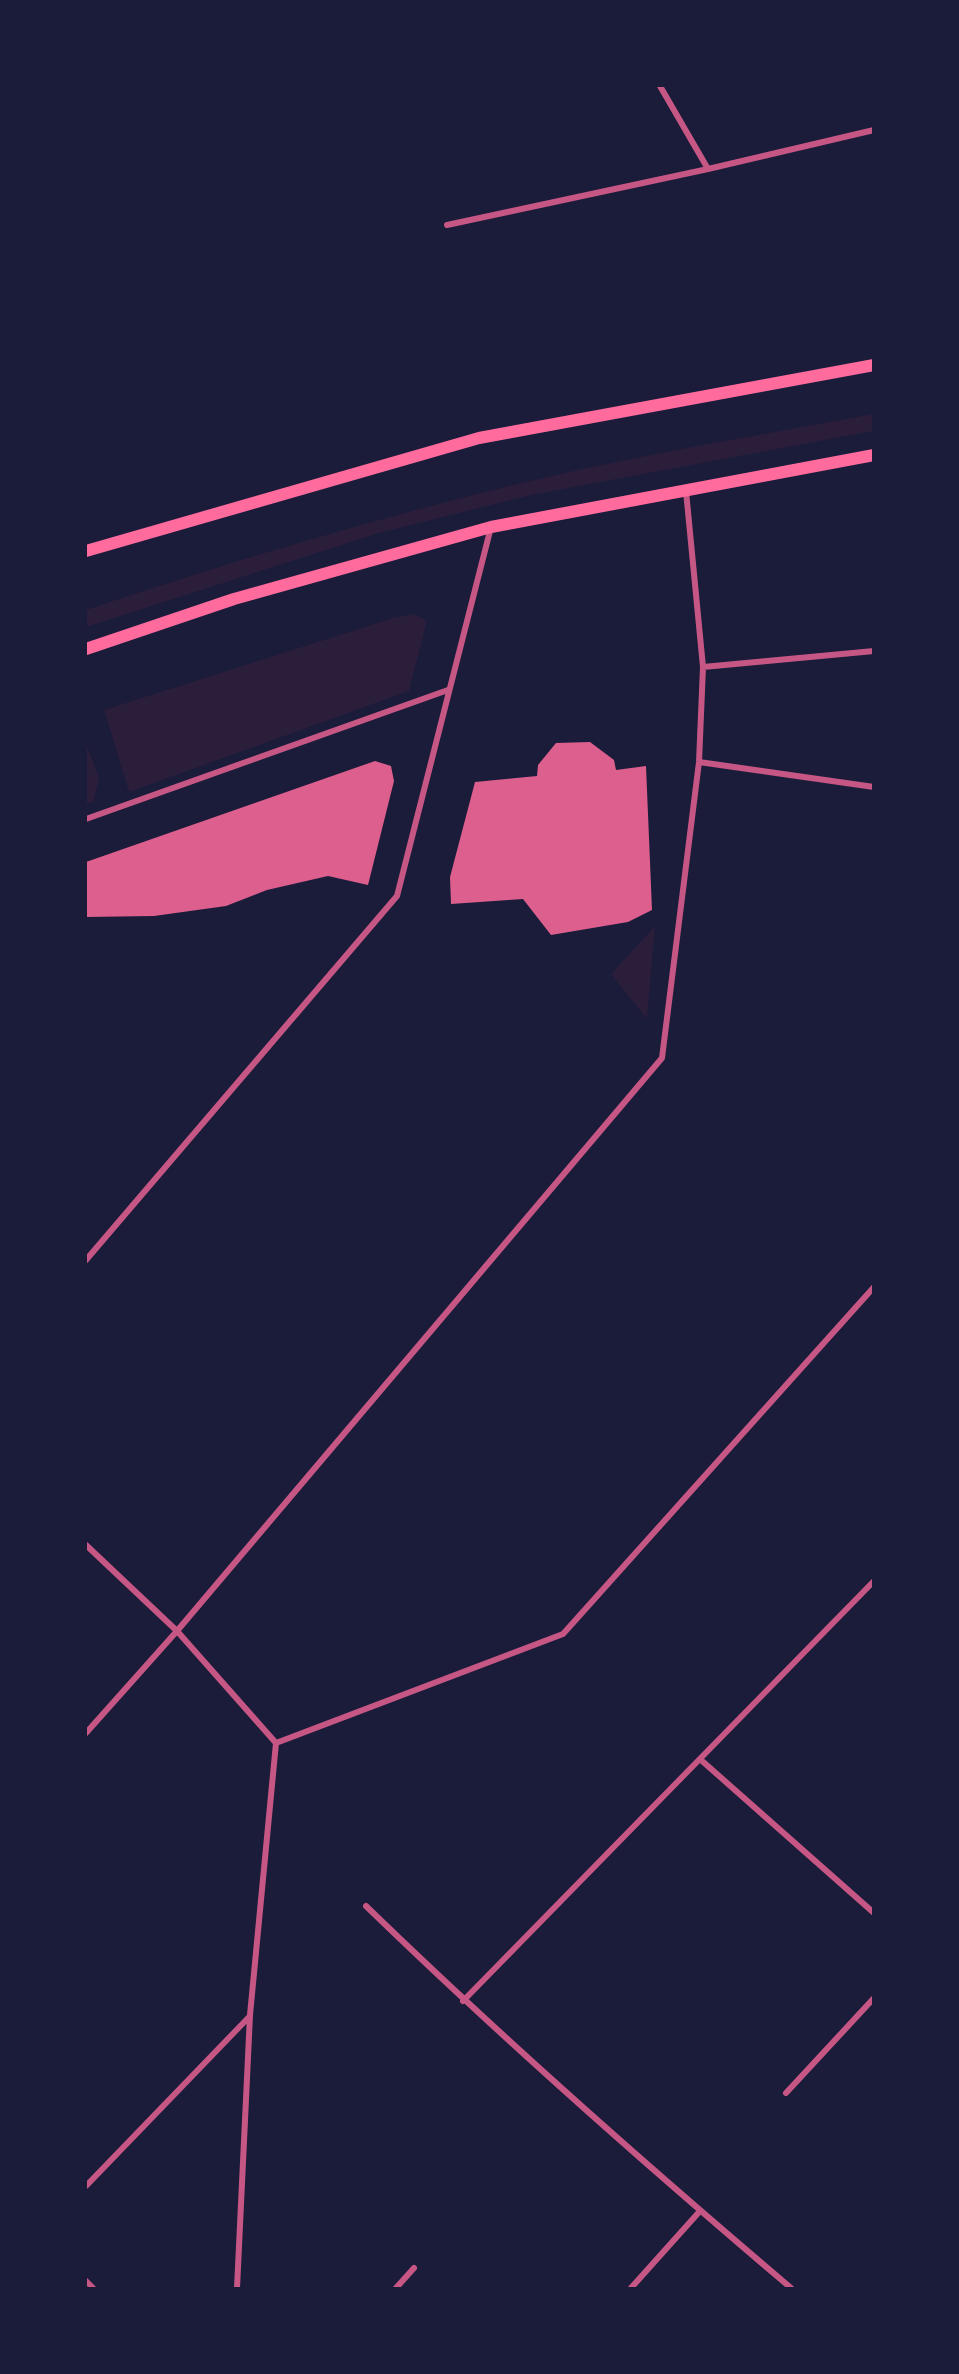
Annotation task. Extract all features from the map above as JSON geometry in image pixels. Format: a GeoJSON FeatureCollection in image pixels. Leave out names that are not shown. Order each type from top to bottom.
{"type":"FeatureCollection","features":[{"type":"Feature","properties":{"kind":"main road"},"geometry":{"type":"LineString","coordinates":[[86,551],[479,438],[873,365]]}},
{"type":"Feature","properties":{"kind":"main road"},"geometry":{"type":"LineString","coordinates":[[86,649],[234,599],[491,527],[873,455]]}},
{"type":"Feature","properties":{"kind":"street"},"geometry":{"type":"LineString","coordinates":[[660,86],[708,170]]}},
{"type":"Feature","properties":{"kind":"street"},"geometry":{"type":"LineString","coordinates":[[447,225],[708,170],[873,130]]}},
{"type":"Feature","properties":{"kind":"street"},"geometry":{"type":"LineString","coordinates":[[86,1733],[177,1631],[662,1058],[699,762],[703,667],[686,491]]}},
{"type":"Feature","properties":{"kind":"street"},"geometry":{"type":"LineString","coordinates":[[86,1260],[397,896],[491,527]]}},
{"type":"Feature","properties":{"kind":"street"},"geometry":{"type":"LineString","coordinates":[[703,667],[873,651]]}},
{"type":"Feature","properties":{"kind":"street"},"geometry":{"type":"LineString","coordinates":[[86,819],[448,690]]}},
{"type":"Feature","properties":{"kind":"street"},"geometry":{"type":"LineString","coordinates":[[699,762],[873,787]]}},
{"type":"Feature","properties":{"kind":"street"},"geometry":{"type":"LineString","coordinates":[[276,1743],[563,1634],[873,1287]]}},
{"type":"Feature","properties":{"kind":"street"},"geometry":{"type":"LineString","coordinates":[[86,1545],[177,1631],[276,1743],[250,2015],[237,2289]]}},
{"type":"Feature","properties":{"kind":"street"},"geometry":{"type":"LineString","coordinates":[[464,2001],[873,1581]]}},
{"type":"Feature","properties":{"kind":"street"},"geometry":{"type":"LineString","coordinates":[[701,1760],[873,1913]]}},
{"type":"Feature","properties":{"kind":"street"},"geometry":{"type":"LineString","coordinates":[[366,1906],[464,2001],[791,2289]]}},
{"type":"Feature","properties":{"kind":"street"},"geometry":{"type":"LineString","coordinates":[[786,2093],[873,1998]]}},
{"type":"Feature","properties":{"kind":"street"},"geometry":{"type":"LineString","coordinates":[[86,2186],[250,2015]]}},
{"type":"Feature","properties":{"kind":"street"},"geometry":{"type":"LineString","coordinates":[[631,2289],[700,2211]]}},
{"type":"Feature","properties":{"kind":"street"},"geometry":{"type":"LineString","coordinates":[[396,2289],[414,2268]]}},
{"type":"Feature","properties":{"kind":"street"},"geometry":{"type":"LineString","coordinates":[[86,2281],[93,2289]]}},
{"type":"Feature","properties":{"kind":"shaded area"},"geometry":{"type":"Polygon","coordinates":[[[873,414],[873,431],[531,495],[379,533],[86,627],[86,610],[250,557],[415,510],[612,463],[873,414]]]}},
{"type":"Feature","properties":{"kind":"shaded area"},"geometry":{"type":"Polygon","coordinates":[[[415,614],[427,621],[409,691],[129,792],[104,710],[393,618],[415,614]]]}},
{"type":"Feature","properties":{"kind":"shaded area"},"geometry":{"type":"Polygon","coordinates":[[[86,743],[99,778],[94,801],[86,804],[86,743]]]}},
{"type":"Feature","properties":{"kind":"shaded area"},"geometry":{"type":"Polygon","coordinates":[[[655,926],[647,1019],[611,974],[655,926]]]}},
{"type":"Feature","properties":{"kind":"building"},"geometry":{"type":"Polygon","coordinates":[[[590,742],[614,760],[616,770],[646,766],[652,910],[628,922],[551,935],[523,899],[451,904],[450,877],[475,782],[537,776],[538,765],[556,743],[590,742]]]}},
{"type":"Feature","properties":{"kind":"building"},"geometry":{"type":"Polygon","coordinates":[[[375,761],[391,766],[394,781],[368,885],[328,876],[267,890],[226,906],[154,916],[86,917],[86,862],[375,761]]]}}]}
